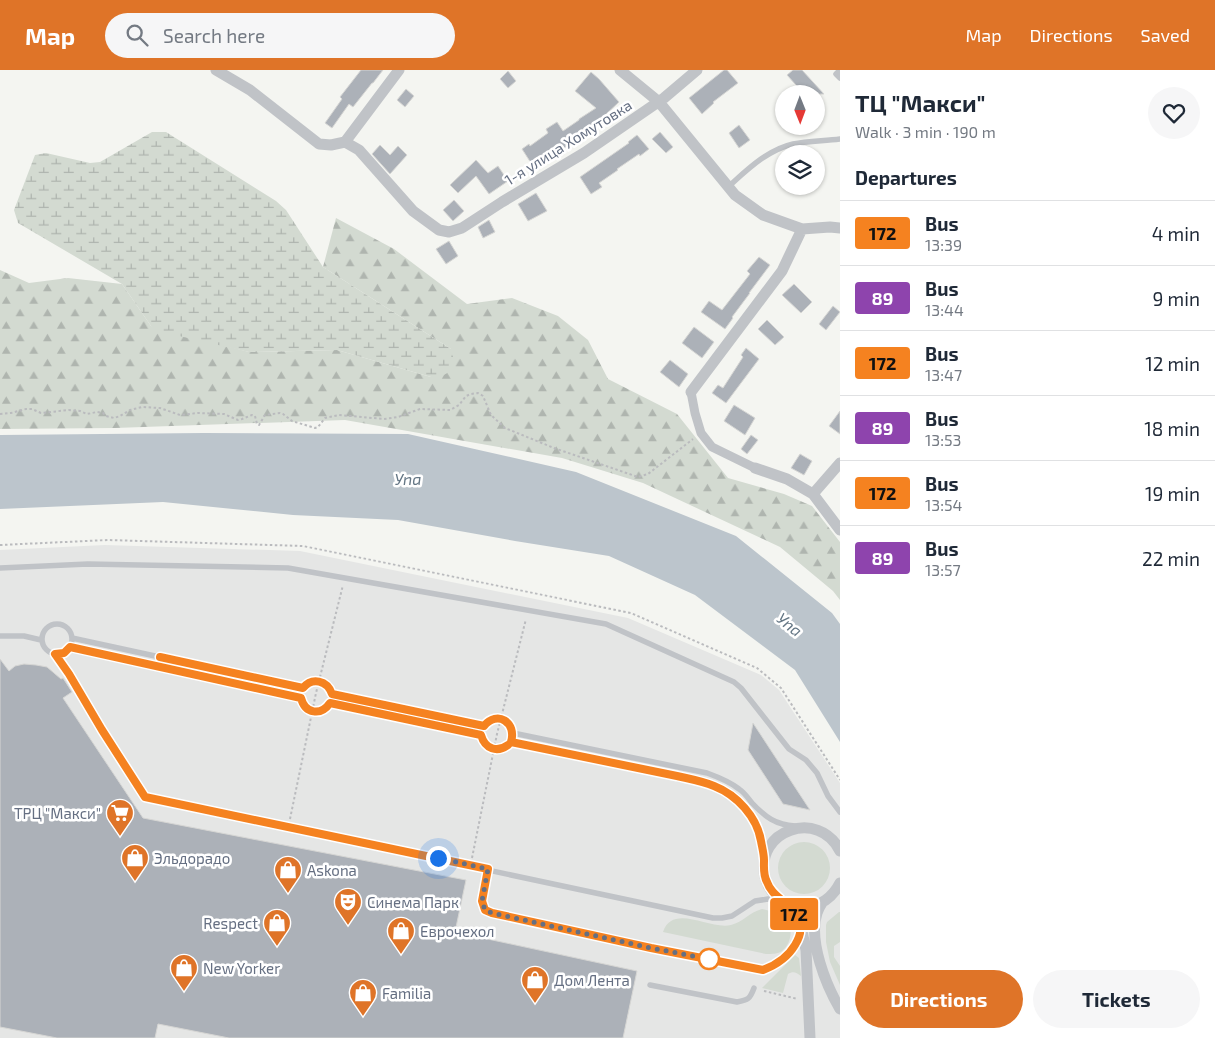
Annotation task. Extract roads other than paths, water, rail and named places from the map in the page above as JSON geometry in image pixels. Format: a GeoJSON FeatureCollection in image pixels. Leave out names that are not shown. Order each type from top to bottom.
{"type":"FeatureCollection","features":[{"type":"Feature","properties":{"kind":"street"},"geometry":{"type":"LineString","coordinates":[[216,70],[250,90],[319,144],[331,145],[345,142],[399,70]]}},
{"type":"Feature","properties":{"kind":"street"},"geometry":{"type":"LineString","coordinates":[[620,70],[659,102],[728,187],[747,204],[763,215],[802,230],[830,227],[840,228]]}},
{"type":"Feature","properties":{"kind":"street","name":"1-я улица Хомутовка"},"geometry":{"type":"LineString","coordinates":[[345,142],[359,150],[413,211],[439,230],[450,232],[462,228],[584,153],[659,102],[697,70]]}},
{"type":"Feature","properties":{"kind":"street"},"geometry":{"type":"LineString","coordinates":[[802,230],[782,271],[691,392],[701,433],[712,447],[755,468],[787,479],[813,494],[840,530]]}},
{"type":"Feature","properties":{"kind":"street"},"geometry":{"type":"LineString","coordinates":[[813,494],[840,463]]}},
{"type":"Feature","properties":{"kind":"street"},"geometry":{"type":"LineString","coordinates":[[810,1038],[806,950],[800,922],[783,901],[772,892],[766,882],[763,870],[764,858],[769,846],[778,836],[802,827],[815,829],[827,834],[840,851]]}},
{"type":"Feature","properties":{"kind":"street"},"geometry":{"type":"LineString","coordinates":[[840,883],[817,912],[815,920],[817,949],[824,978],[840,1009]]}},
{"type":"Feature","properties":{"kind":"street"},"geometry":{"type":"LineString","coordinates":[[783,901],[794,906],[803,907],[840,898]]}},
{"type":"Feature","properties":{"kind":"lane"},"geometry":{"type":"LineString","coordinates":[[840,70],[836,74],[840,78]]}},
{"type":"Feature","properties":{"kind":"lane"},"geometry":{"type":"LineString","coordinates":[[728,187],[749,167],[778,148],[794,144],[840,139]]}},
{"type":"Feature","properties":{"kind":"lane"},"geometry":{"type":"LineString","coordinates":[[0,568],[96,564],[288,568],[606,624],[734,682],[741,688],[789,749],[806,760],[817,773],[828,796],[840,812]]}},
{"type":"Feature","properties":{"kind":"lane"},"geometry":{"type":"LineString","coordinates":[[56,624],[65,627],[72,638],[70,647],[64,653],[55,654],[47,651],[41,640],[44,631],[56,624]]}},
{"type":"Feature","properties":{"kind":"lane"},"geometry":{"type":"LineString","coordinates":[[0,636],[24,636],[41,640]]}},
{"type":"Feature","properties":{"kind":"lane"},"geometry":{"type":"LineString","coordinates":[[72,638],[303,688]]}},
{"type":"Feature","properties":{"kind":"lane"},"geometry":{"type":"LineString","coordinates":[[70,647],[301,698]]}},
{"type":"Feature","properties":{"kind":"lane"},"geometry":{"type":"LineString","coordinates":[[55,654],[145,797],[713,918],[732,916],[755,901],[768,899],[783,901]]}},
{"type":"Feature","properties":{"kind":"lane"},"geometry":{"type":"LineString","coordinates":[[320,681],[327,685],[332,694],[330,703],[323,710],[313,711],[305,707],[301,698],[303,688],[310,682],[320,681]]}},
{"type":"Feature","properties":{"kind":"lane"},"geometry":{"type":"LineString","coordinates":[[332,694],[484,726]]}},
{"type":"Feature","properties":{"kind":"lane"},"geometry":{"type":"LineString","coordinates":[[330,703],[481,735]]}},
{"type":"Feature","properties":{"kind":"lane"},"geometry":{"type":"LineString","coordinates":[[496,718],[509,724],[512,733],[511,742],[502,749],[494,749],[487,746],[481,735],[484,726],[496,718]]}},
{"type":"Feature","properties":{"kind":"lane"},"geometry":{"type":"LineString","coordinates":[[512,733],[707,773],[719,777],[740,789],[770,819],[779,824],[802,827]]}},
{"type":"Feature","properties":{"kind":"lane"},"geometry":{"type":"LineString","coordinates":[[511,742],[677,776],[715,786],[731,796],[746,809],[755,822],[760,832],[764,858]]}},
{"type":"Feature","properties":{"kind":"lane"},"geometry":{"type":"LineString","coordinates":[[488,869],[482,901],[485,910],[492,913],[651,948],[763,970],[771,967],[789,953],[798,941],[801,929]]}},
{"type":"Feature","properties":{"kind":"lane"},"geometry":{"type":"LineString","coordinates":[[650,985],[737,1002],[744,1001],[750,997],[754,988]]}},
{"type":"Feature","properties":{"kind":"water","name":"Упа"},"geometry":{"type":"Polygon","coordinates":[[[408,434],[576,472],[736,536],[832,613],[840,624],[840,742],[795,670],[695,595],[609,556],[398,520],[293,515],[163,502],[0,509],[0,435],[408,434]]]}},
{"type":"Feature","properties":{"kind":"place","name":"ТРЦ \"Макси\""},"geometry":{"type":"Point","coordinates":[120,837]}},
{"type":"Feature","properties":{"kind":"place","name":"Эльдорадо"},"geometry":{"type":"Point","coordinates":[135,882]}},
{"type":"Feature","properties":{"kind":"place","name":"Askona"},"geometry":{"type":"Point","coordinates":[288,894]}},
{"type":"Feature","properties":{"kind":"place","name":"Синема Парк"},"geometry":{"type":"Point","coordinates":[348,926]}},
{"type":"Feature","properties":{"kind":"place","name":"Respect"},"geometry":{"type":"Point","coordinates":[277,947]}},
{"type":"Feature","properties":{"kind":"place","name":"Еврочехол"},"geometry":{"type":"Point","coordinates":[401,955]}},
{"type":"Feature","properties":{"kind":"place","name":"New Yorker"},"geometry":{"type":"Point","coordinates":[184,992]}},
{"type":"Feature","properties":{"kind":"place","name":"Дом Лента"},"geometry":{"type":"Point","coordinates":[535,1004]}},
{"type":"Feature","properties":{"kind":"place","name":"Familia"},"geometry":{"type":"Point","coordinates":[363,1017]}}]}
